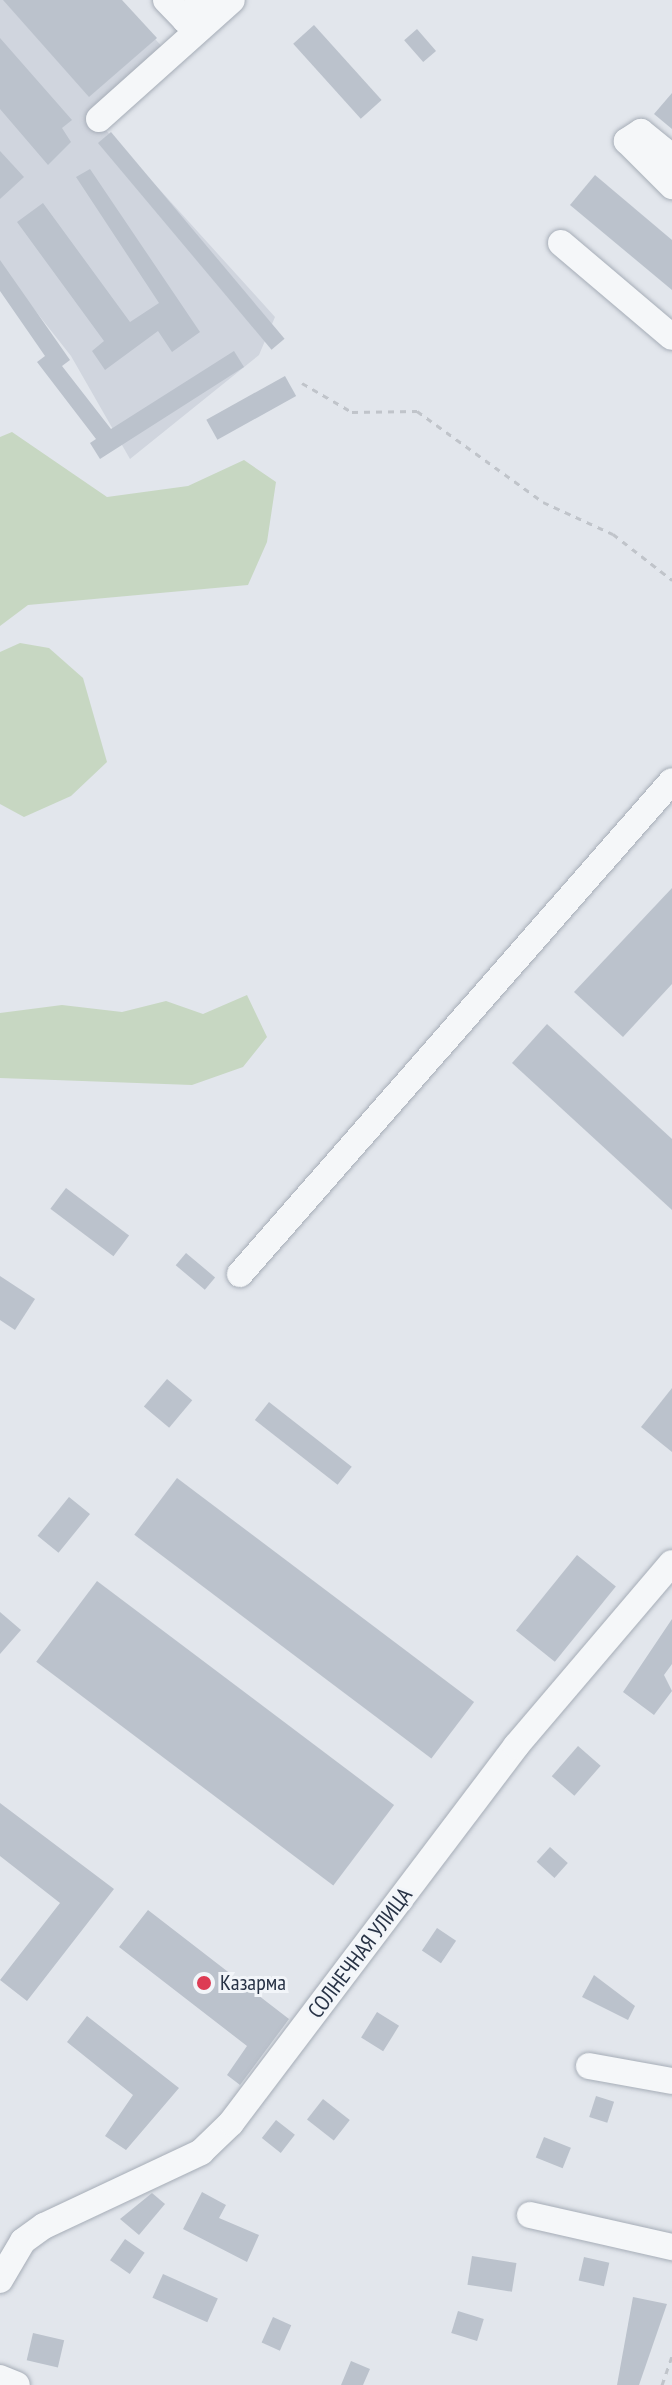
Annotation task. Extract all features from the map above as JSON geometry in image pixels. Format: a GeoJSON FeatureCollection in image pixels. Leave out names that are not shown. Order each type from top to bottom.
{"type":"FeatureCollection","features":[{"type":"Feature","properties":{"kind":"street"},"geometry":{"type":"LineString","coordinates":[[166,0],[194,17]]}},
{"type":"Feature","properties":{"kind":"street"},"geometry":{"type":"LineString","coordinates":[[99,119],[194,17],[232,0]]}},
{"type":"Feature","properties":{"kind":"street"},"geometry":{"type":"LineString","coordinates":[[672,157],[641,132],[627,141],[672,186]]}},
{"type":"Feature","properties":{"kind":"street"},"geometry":{"type":"LineString","coordinates":[[561,243],[672,337]]}},
{"type":"Feature","properties":{"kind":"street"},"geometry":{"type":"LineString","coordinates":[[240,1274],[672,781]]}},
{"type":"Feature","properties":{"kind":"street","name":"СОЛНЕЧНАЯ УЛИЦА"},"geometry":{"type":"LineString","coordinates":[[0,2280],[23,2241],[44,2226],[201,2152],[231,2123],[516,1746],[672,1563]]}},
{"type":"Feature","properties":{"kind":"street"},"geometry":{"type":"LineString","coordinates":[[589,2066],[672,2081]]}},
{"type":"Feature","properties":{"kind":"street"},"geometry":{"type":"LineString","coordinates":[[530,2215],[672,2247]]}},
{"type":"Feature","properties":{"kind":"street"},"geometry":{"type":"LineString","coordinates":[[0,2378],[17,2385]]}},
{"type":"Feature","properties":{"kind":"path"},"geometry":{"type":"LineString","coordinates":[[302,383],[352,412],[417,411],[543,502],[613,534],[672,580]]}},
{"type":"Feature","properties":{"kind":"path"},"geometry":{"type":"LineString","coordinates":[[662,2385],[672,2356]]}},
{"type":"Feature","properties":{"kind":"shaded area"},"geometry":{"type":"Polygon","coordinates":[[[0,0],[120,0],[165,50],[93,116],[275,317],[259,355],[130,459],[71,356],[0,266],[0,0]]]}},
{"type":"Feature","properties":{"kind":"green space"},"geometry":{"type":"Polygon","coordinates":[[[12,432],[107,497],[188,486],[244,460],[276,482],[267,542],[248,585],[28,605],[0,626],[0,437],[12,432]]]}},
{"type":"Feature","properties":{"kind":"green space"},"geometry":{"type":"Polygon","coordinates":[[[20,643],[49,648],[83,678],[107,762],[71,796],[24,817],[0,804],[0,652],[20,643]]]}},
{"type":"Feature","properties":{"kind":"green space"},"geometry":{"type":"Polygon","coordinates":[[[247,995],[267,1037],[243,1067],[192,1085],[0,1078],[0,1013],[62,1005],[122,1012],[166,1001],[203,1014],[247,995]]]}},
{"type":"Feature","properties":{"kind":"building"},"geometry":{"type":"Polygon","coordinates":[[[3,0],[122,0],[157,38],[89,97],[3,0]]]}},
{"type":"Feature","properties":{"kind":"building"},"geometry":{"type":"Polygon","coordinates":[[[314,25],[382,100],[361,119],[293,44],[314,25]]]}},
{"type":"Feature","properties":{"kind":"building"},"geometry":{"type":"Polygon","coordinates":[[[417,29],[436,51],[423,62],[404,40],[417,29]]]}},
{"type":"Feature","properties":{"kind":"building"},"geometry":{"type":"Polygon","coordinates":[[[0,38],[72,120],[62,128],[71,142],[48,165],[0,109],[0,38]]]}},
{"type":"Feature","properties":{"kind":"building"},"geometry":{"type":"Polygon","coordinates":[[[672,93],[672,129],[654,114],[672,93]]]}},
{"type":"Feature","properties":{"kind":"building"},"geometry":{"type":"Polygon","coordinates":[[[111,132],[285,339],[272,350],[98,143],[111,132]]]}},
{"type":"Feature","properties":{"kind":"building"},"geometry":{"type":"Polygon","coordinates":[[[0,151],[24,177],[0,199],[0,151]]]}},
{"type":"Feature","properties":{"kind":"building"},"geometry":{"type":"Polygon","coordinates":[[[90,169],[200,332],[172,352],[158,331],[105,370],[92,351],[104,341],[17,222],[43,203],[130,322],[159,303],[76,177],[90,169]]]}},
{"type":"Feature","properties":{"kind":"building"},"geometry":{"type":"Polygon","coordinates":[[[595,175],[672,240],[672,290],[570,205],[595,175]]]}},
{"type":"Feature","properties":{"kind":"building"},"geometry":{"type":"Polygon","coordinates":[[[0,260],[70,360],[62,366],[111,429],[234,351],[244,367],[100,459],[90,443],[96,439],[37,362],[45,356],[0,291],[0,260]]]}},
{"type":"Feature","properties":{"kind":"building"},"geometry":{"type":"Polygon","coordinates":[[[285,376],[296,396],[217,440],[206,420],[285,376]]]}},
{"type":"Feature","properties":{"kind":"building"},"geometry":{"type":"Polygon","coordinates":[[[672,888],[672,984],[623,1037],[574,992],[672,888]]]}},
{"type":"Feature","properties":{"kind":"building"},"geometry":{"type":"Polygon","coordinates":[[[547,1024],[672,1139],[672,1210],[512,1063],[547,1024]]]}},
{"type":"Feature","properties":{"kind":"building"},"geometry":{"type":"Polygon","coordinates":[[[66,1188],[129,1236],[113,1256],[50,1209],[66,1188]]]}},
{"type":"Feature","properties":{"kind":"building"},"geometry":{"type":"Polygon","coordinates":[[[186,1253],[215,1277],[205,1290],[176,1265],[186,1253]]]}},
{"type":"Feature","properties":{"kind":"building"},"geometry":{"type":"Polygon","coordinates":[[[0,1276],[35,1299],[15,1330],[0,1320],[0,1276]]]}},
{"type":"Feature","properties":{"kind":"building"},"geometry":{"type":"Polygon","coordinates":[[[167,1379],[192,1400],[169,1428],[144,1407],[167,1379]]]}},
{"type":"Feature","properties":{"kind":"building"},"geometry":{"type":"Polygon","coordinates":[[[672,1388],[672,1452],[641,1427],[672,1388]]]}},
{"type":"Feature","properties":{"kind":"building"},"geometry":{"type":"Polygon","coordinates":[[[269,1402],[352,1467],[338,1485],[255,1420],[269,1402]]]}},
{"type":"Feature","properties":{"kind":"building"},"geometry":{"type":"Polygon","coordinates":[[[177,1478],[474,1702],[431,1759],[134,1535],[177,1478]]]}},
{"type":"Feature","properties":{"kind":"building"},"geometry":{"type":"Polygon","coordinates":[[[69,1497],[90,1514],[59,1553],[38,1536],[69,1497]]]}},
{"type":"Feature","properties":{"kind":"building"},"geometry":{"type":"Polygon","coordinates":[[[577,1555],[616,1586],[555,1662],[516,1630],[577,1555]]]}},
{"type":"Feature","properties":{"kind":"building"},"geometry":{"type":"Polygon","coordinates":[[[97,1581],[394,1805],[333,1886],[36,1662],[97,1581]]]}},
{"type":"Feature","properties":{"kind":"building"},"geometry":{"type":"Polygon","coordinates":[[[0,1612],[21,1630],[0,1654],[0,1612]]]}},
{"type":"Feature","properties":{"kind":"building"},"geometry":{"type":"Polygon","coordinates":[[[672,1619],[672,1664],[664,1675],[672,1691],[654,1715],[623,1692],[672,1619]]]}},
{"type":"Feature","properties":{"kind":"building"},"geometry":{"type":"Polygon","coordinates":[[[578,1746],[601,1766],[574,1796],[552,1776],[578,1746]]]}},
{"type":"Feature","properties":{"kind":"building"},"geometry":{"type":"Polygon","coordinates":[[[0,1803],[114,1889],[27,2001],[0,1980],[60,1903],[0,1856],[0,1803]]]}},
{"type":"Feature","properties":{"kind":"building"},"geometry":{"type":"Polygon","coordinates":[[[550,1847],[568,1863],[554,1878],[537,1862],[550,1847]]]}},
{"type":"Feature","properties":{"kind":"building","name":"Казарма"},"geometry":{"type":"Polygon","coordinates":[[[148,1910],[289,2019],[240,2085],[227,2075],[247,2046],[119,1947],[148,1910]]]}},
{"type":"Feature","properties":{"kind":"building"},"geometry":{"type":"Polygon","coordinates":[[[437,1928],[456,1941],[441,1963],[422,1950],[437,1928]]]}},
{"type":"Feature","properties":{"kind":"building"},"geometry":{"type":"Polygon","coordinates":[[[594,1975],[635,2006],[628,2020],[582,1997],[594,1975]]]}},
{"type":"Feature","properties":{"kind":"building"},"geometry":{"type":"Polygon","coordinates":[[[377,2012],[399,2026],[383,2051],[361,2037],[377,2012]]]}},
{"type":"Feature","properties":{"kind":"building"},"geometry":{"type":"Polygon","coordinates":[[[87,2016],[179,2088],[126,2150],[105,2136],[133,2095],[67,2042],[87,2016]]]}},
{"type":"Feature","properties":{"kind":"building"},"geometry":{"type":"Polygon","coordinates":[[[596,2096],[614,2102],[607,2123],[589,2117],[596,2096]]]}},
{"type":"Feature","properties":{"kind":"building"},"geometry":{"type":"Polygon","coordinates":[[[323,2099],[350,2120],[334,2140],[307,2119],[323,2099]]]}},
{"type":"Feature","properties":{"kind":"building"},"geometry":{"type":"Polygon","coordinates":[[[276,2120],[295,2135],[281,2153],[262,2138],[276,2120]]]}},
{"type":"Feature","properties":{"kind":"building"},"geometry":{"type":"Polygon","coordinates":[[[544,2137],[571,2148],[563,2168],[536,2157],[544,2137]]]}},
{"type":"Feature","properties":{"kind":"building"},"geometry":{"type":"Polygon","coordinates":[[[202,2192],[226,2205],[219,2218],[259,2235],[247,2262],[183,2229],[202,2192]]]}},
{"type":"Feature","properties":{"kind":"building"},"geometry":{"type":"Polygon","coordinates":[[[152,2193],[165,2204],[139,2235],[120,2219],[152,2193]]]}},
{"type":"Feature","properties":{"kind":"building"},"geometry":{"type":"Polygon","coordinates":[[[125,2239],[145,2253],[130,2274],[110,2260],[125,2239]]]}},
{"type":"Feature","properties":{"kind":"building"},"geometry":{"type":"Polygon","coordinates":[[[472,2256],[516,2263],[512,2292],[467,2285],[472,2256]]]}},
{"type":"Feature","properties":{"kind":"building"},"geometry":{"type":"Polygon","coordinates":[[[584,2257],[609,2263],[604,2286],[579,2280],[584,2257]]]}},
{"type":"Feature","properties":{"kind":"building"},"geometry":{"type":"Polygon","coordinates":[[[163,2274],[218,2298],[207,2322],[152,2298],[163,2274]]]}},
{"type":"Feature","properties":{"kind":"building"},"geometry":{"type":"Polygon","coordinates":[[[633,2297],[667,2304],[639,2385],[617,2385],[633,2297]]]}},
{"type":"Feature","properties":{"kind":"building"},"geometry":{"type":"Polygon","coordinates":[[[458,2311],[484,2319],[477,2341],[451,2333],[458,2311]]]}},
{"type":"Feature","properties":{"kind":"building"},"geometry":{"type":"Polygon","coordinates":[[[273,2317],[291,2325],[280,2351],[262,2343],[273,2317]]]}},
{"type":"Feature","properties":{"kind":"building"},"geometry":{"type":"Polygon","coordinates":[[[33,2333],[64,2340],[58,2367],[27,2360],[33,2333]]]}},
{"type":"Feature","properties":{"kind":"building"},"geometry":{"type":"Polygon","coordinates":[[[351,2361],[370,2369],[363,2385],[341,2385],[351,2361]]]}},
{"type":"Feature","properties":{"kind":"place","name":"Казарма"},"geometry":{"type":"Point","coordinates":[204,1983]}}]}
